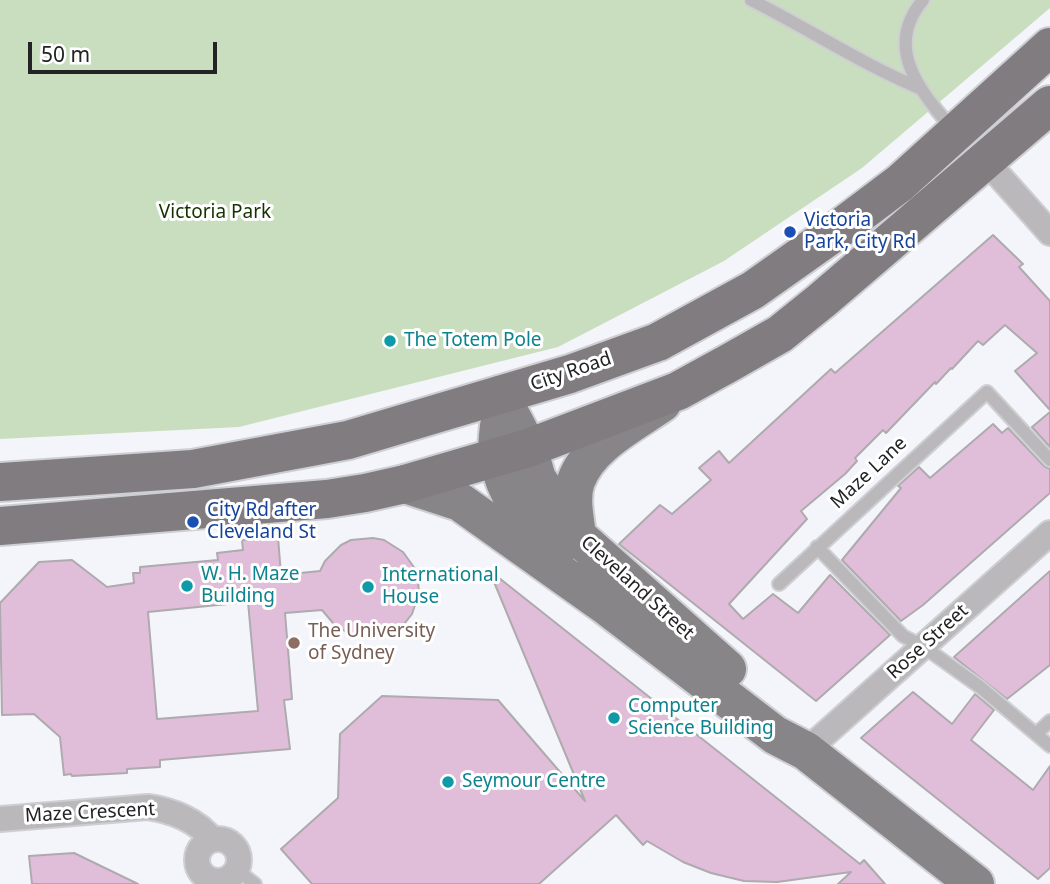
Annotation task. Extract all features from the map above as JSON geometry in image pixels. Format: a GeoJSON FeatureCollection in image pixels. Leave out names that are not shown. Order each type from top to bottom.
{"type":"FeatureCollection","features":[{"type":"Feature","properties":{"kind":"highway","name":"City Road"},"geometry":{"type":"LineString","coordinates":[[0,482],[153,473],[252,459],[348,440],[570,374],[658,342],[753,290],[900,183],[1050,47]]}},
{"type":"Feature","properties":{"kind":"highway"},"geometry":{"type":"LineString","coordinates":[[0,526],[327,499],[365,493],[513,453],[678,391],[780,334],[858,271],[1050,105]]}},
{"type":"Feature","properties":{"kind":"main road"},"geometry":{"type":"LineString","coordinates":[[578,536],[573,504],[576,482],[586,462],[602,446],[678,391]]}},
{"type":"Feature","properties":{"kind":"main road","name":"Cleveland Street"},"geometry":{"type":"LineString","coordinates":[[500,396],[513,453],[511,497],[539,538],[605,606]]}},
{"type":"Feature","properties":{"kind":"main road","name":"Cleveland Street"},"geometry":{"type":"LineString","coordinates":[[513,453],[537,479],[578,536],[782,719],[806,751]]}},
{"type":"Feature","properties":{"kind":"main road","name":"Cleveland Street"},"geometry":{"type":"LineString","coordinates":[[405,484],[460,502],[605,606],[775,735],[806,751],[975,884]]}},
{"type":"Feature","properties":{"kind":"street"},"geometry":{"type":"LineString","coordinates":[[986,161],[1050,233]]}},
{"type":"Feature","properties":{"kind":"street","name":"Rose Street"},"geometry":{"type":"LineString","coordinates":[[806,751],[1050,533]]}},
{"type":"Feature","properties":{"kind":"street","name":"Maze Crescent"},"geometry":{"type":"LineString","coordinates":[[0,819],[148,807],[167,810],[206,831],[212,840],[224,840],[234,847],[246,877]]}},
{"type":"Feature","properties":{"kind":"street"},"geometry":{"type":"LineString","coordinates":[[212,840],[202,847],[197,859],[201,880],[222,881],[233,875],[246,877]]}},
{"type":"Feature","properties":{"kind":"lane"},"geometry":{"type":"LineString","coordinates":[[751,0],[887,74],[919,88]]}},
{"type":"Feature","properties":{"kind":"lane"},"geometry":{"type":"LineString","coordinates":[[923,0],[911,19],[906,45],[907,59],[919,88],[956,132]]}},
{"type":"Feature","properties":{"kind":"lane","name":"Maze Lane"},"geometry":{"type":"LineString","coordinates":[[779,584],[987,392],[1050,460]]}},
{"type":"Feature","properties":{"kind":"lane"},"geometry":{"type":"LineString","coordinates":[[817,547],[903,636],[924,647],[980,687],[1050,746]]}},
{"type":"Feature","properties":{"kind":"lane"},"geometry":{"type":"LineString","coordinates":[[1036,734],[1050,721]]}},
{"type":"Feature","properties":{"kind":"green space","name":"Victoria Park"},"geometry":{"type":"Polygon","coordinates":[[[0,0],[1050,0],[1050,8],[862,168],[724,261],[558,347],[239,427],[0,439],[0,0]]]}},
{"type":"Feature","properties":{"kind":"building"},"geometry":{"type":"Polygon","coordinates":[[[993,235],[1023,264],[1019,267],[1050,301],[1050,410],[1015,371],[1037,353],[1005,325],[983,345],[978,341],[886,433],[883,430],[855,458],[857,461],[845,474],[801,511],[807,519],[729,604],[743,619],[773,594],[798,613],[830,575],[890,635],[816,701],[619,544],[660,505],[672,514],[711,480],[699,468],[719,451],[729,463],[831,369],[835,373],[993,235]]]}},
{"type":"Feature","properties":{"kind":"building"},"geometry":{"type":"Polygon","coordinates":[[[1050,412],[1050,447],[1032,427],[1050,412]]]}},
{"type":"Feature","properties":{"kind":"building"},"geometry":{"type":"Polygon","coordinates":[[[993,424],[1002,433],[1008,428],[1050,469],[1050,493],[923,605],[901,621],[842,560],[901,488],[898,486],[919,467],[930,478],[993,424]]]}},
{"type":"Feature","properties":{"kind":"building"},"geometry":{"type":"Polygon","coordinates":[[[278,537],[281,575],[320,571],[325,561],[341,545],[351,540],[373,538],[384,540],[403,552],[416,570],[419,593],[412,614],[405,623],[386,635],[375,638],[352,636],[333,623],[322,610],[285,613],[292,699],[284,700],[290,749],[160,760],[160,767],[127,769],[127,773],[72,776],[64,775],[60,737],[34,714],[2,715],[0,603],[39,562],[72,560],[107,587],[134,583],[133,573],[140,573],[140,567],[218,560],[217,553],[243,550],[242,540],[278,537]],[[248,602],[148,612],[157,719],[258,711],[248,602]]]}},
{"type":"Feature","properties":{"kind":"building"},"geometry":{"type":"Polygon","coordinates":[[[489,570],[860,864],[864,860],[885,884],[838,884],[851,872],[777,882],[744,881],[711,873],[683,862],[647,841],[643,845],[616,815],[539,884],[312,884],[281,849],[338,798],[340,734],[382,696],[498,700],[585,801],[489,570]]]}},
{"type":"Feature","properties":{"kind":"building"},"geometry":{"type":"Polygon","coordinates":[[[1050,571],[1050,665],[1007,699],[954,657],[1050,571]]]}},
{"type":"Feature","properties":{"kind":"building"},"geometry":{"type":"Polygon","coordinates":[[[913,692],[952,724],[975,694],[994,710],[971,740],[1033,790],[1050,766],[1050,868],[1038,879],[861,738],[913,692]]]}},
{"type":"Feature","properties":{"kind":"building"},"geometry":{"type":"Polygon","coordinates":[[[74,853],[138,884],[32,884],[29,856],[74,853]]]}},
{"type":"Feature","properties":{"kind":"place","name":"Victoria Park, City Rd"},"geometry":{"type":"Point","coordinates":[790,232]}},
{"type":"Feature","properties":{"kind":"place","name":"The Totem Pole"},"geometry":{"type":"Point","coordinates":[390,341]}},
{"type":"Feature","properties":{"kind":"place","name":"City Rd after Cleveland St"},"geometry":{"type":"Point","coordinates":[193,522]}},
{"type":"Feature","properties":{"kind":"place","name":"W. H. Maze Building"},"geometry":{"type":"Point","coordinates":[187,586]}},
{"type":"Feature","properties":{"kind":"place","name":"International House"},"geometry":{"type":"Point","coordinates":[368,587]}},
{"type":"Feature","properties":{"kind":"place","name":"The University of Sydney"},"geometry":{"type":"Point","coordinates":[294,643]}},
{"type":"Feature","properties":{"kind":"place","name":"Computer Science Building"},"geometry":{"type":"Point","coordinates":[614,718]}},
{"type":"Feature","properties":{"kind":"place","name":"Seymour Centre"},"geometry":{"type":"Point","coordinates":[448,782]}}]}
